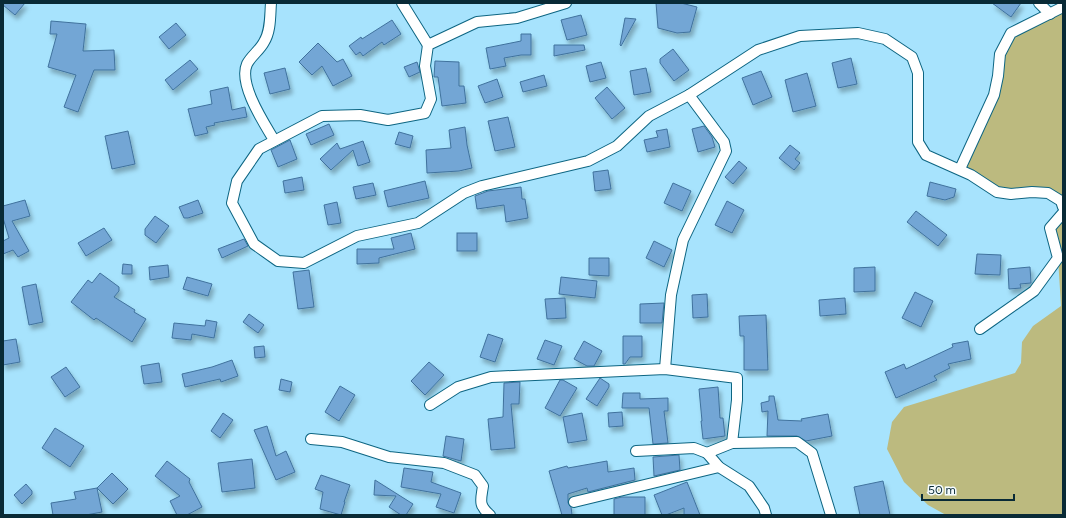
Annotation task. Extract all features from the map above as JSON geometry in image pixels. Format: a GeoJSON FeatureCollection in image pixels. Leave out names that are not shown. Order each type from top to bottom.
{"type":"FeatureCollection","features":[{"type":"Feature","properties":{"kind":"street"},"geometry":{"type":"LineString","coordinates":[[271,3],[269,27],[265,42],[246,64],[245,81],[255,106],[274,140]]}},
{"type":"Feature","properties":{"kind":"street"},"geometry":{"type":"LineString","coordinates":[[402,3],[428,44],[425,66],[431,99],[425,113],[388,120],[360,115],[322,116],[259,149],[237,181],[232,203],[254,244],[278,261],[304,263],[357,236],[418,224],[464,193],[482,186],[588,161],[617,146],[649,116],[689,95],[758,50],[800,36],[858,33],[885,39],[912,57],[918,73],[918,142],[926,155],[960,169],[997,192],[1011,194],[1032,192],[1048,193],[1061,202],[1063,207]]}},
{"type":"Feature","properties":{"kind":"street"},"geometry":{"type":"LineString","coordinates":[[428,44],[478,22],[517,18],[566,3]]}},
{"type":"Feature","properties":{"kind":"street"},"geometry":{"type":"LineString","coordinates":[[1039,3],[1050,14]]}},
{"type":"Feature","properties":{"kind":"street"},"geometry":{"type":"LineString","coordinates":[[960,169],[994,95],[998,76],[1000,54],[1011,33],[1063,7]]}},
{"type":"Feature","properties":{"kind":"street"},"geometry":{"type":"LineString","coordinates":[[665,369],[671,295],[683,240],[726,151],[724,142],[689,95]]}},
{"type":"Feature","properties":{"kind":"street"},"geometry":{"type":"LineString","coordinates":[[980,329],[1034,291],[1058,258],[1050,228],[1063,213]]}},
{"type":"Feature","properties":{"kind":"street"},"geometry":{"type":"LineString","coordinates":[[430,405],[458,387],[491,376],[665,369],[737,378],[737,400],[732,442]]}},
{"type":"Feature","properties":{"kind":"street"},"geometry":{"type":"LineString","coordinates":[[312,439],[342,442],[390,457],[444,463],[475,475],[483,486],[480,501],[483,510],[490,515]]}},
{"type":"Feature","properties":{"kind":"street"},"geometry":{"type":"LineString","coordinates":[[707,453],[732,442],[797,442],[812,453],[831,515]]}},
{"type":"Feature","properties":{"kind":"street"},"geometry":{"type":"LineString","coordinates":[[636,451],[694,448],[707,453],[719,467],[749,486],[764,508],[766,515]]}},
{"type":"Feature","properties":{"kind":"street"},"geometry":{"type":"LineString","coordinates":[[574,502],[719,467]]}},
{"type":"Feature","properties":{"kind":"shaded area"},"geometry":{"type":"Polygon","coordinates":[[[1063,7],[1063,207],[1048,193],[1011,194],[960,169],[998,76],[1011,33],[1063,7]]]}},
{"type":"Feature","properties":{"kind":"shaded area"},"geometry":{"type":"Polygon","coordinates":[[[1063,213],[1063,515],[946,515],[928,505],[904,482],[887,449],[892,422],[904,407],[1015,373],[1021,363],[1022,342],[1033,326],[1061,306],[1058,258],[1050,228],[1063,213]]]}},
{"type":"Feature","properties":{"kind":"building"},"geometry":{"type":"Polygon","coordinates":[[[3,3],[25,3],[15,15],[3,5],[3,3]]]}},
{"type":"Feature","properties":{"kind":"building"},"geometry":{"type":"Polygon","coordinates":[[[656,3],[681,3],[697,7],[690,32],[677,33],[658,28],[656,3]]]}},
{"type":"Feature","properties":{"kind":"building"},"geometry":{"type":"Polygon","coordinates":[[[992,3],[1021,3],[1011,17],[992,3]]]}},
{"type":"Feature","properties":{"kind":"building"},"geometry":{"type":"Polygon","coordinates":[[[581,15],[587,35],[567,40],[561,20],[581,15]]]}},
{"type":"Feature","properties":{"kind":"building"},"geometry":{"type":"Polygon","coordinates":[[[625,18],[636,19],[621,46],[620,45],[625,18]]]}},
{"type":"Feature","properties":{"kind":"building"},"geometry":{"type":"Polygon","coordinates":[[[392,20],[401,34],[384,45],[382,42],[363,56],[360,52],[356,55],[349,46],[361,37],[362,39],[392,20]]]}},
{"type":"Feature","properties":{"kind":"building"},"geometry":{"type":"Polygon","coordinates":[[[51,21],[86,24],[83,51],[114,50],[115,70],[94,70],[78,112],[64,107],[76,75],[48,67],[57,34],[50,34],[51,21]]]}},
{"type":"Feature","properties":{"kind":"building"},"geometry":{"type":"Polygon","coordinates":[[[176,23],[186,35],[169,49],[159,37],[176,23]]]}},
{"type":"Feature","properties":{"kind":"building"},"geometry":{"type":"Polygon","coordinates":[[[521,34],[531,34],[531,55],[504,58],[506,66],[490,69],[486,48],[521,41],[521,34]]]}},
{"type":"Feature","properties":{"kind":"building"},"geometry":{"type":"Polygon","coordinates":[[[318,43],[337,62],[343,59],[352,76],[333,86],[322,66],[312,75],[299,62],[318,43]]]}},
{"type":"Feature","properties":{"kind":"building"},"geometry":{"type":"Polygon","coordinates":[[[554,45],[584,45],[585,50],[554,56],[554,45]]]}},
{"type":"Feature","properties":{"kind":"building"},"geometry":{"type":"Polygon","coordinates":[[[673,49],[689,70],[674,81],[660,63],[660,59],[673,49]]]}},
{"type":"Feature","properties":{"kind":"building"},"geometry":{"type":"Polygon","coordinates":[[[851,58],[857,84],[838,88],[832,63],[851,58]]]}},
{"type":"Feature","properties":{"kind":"building"},"geometry":{"type":"Polygon","coordinates":[[[190,60],[198,69],[173,90],[165,80],[190,60]]]}},
{"type":"Feature","properties":{"kind":"building"},"geometry":{"type":"Polygon","coordinates":[[[435,61],[459,62],[459,86],[464,86],[466,103],[442,106],[438,77],[434,77],[435,61]]]}},
{"type":"Feature","properties":{"kind":"building"},"geometry":{"type":"Polygon","coordinates":[[[417,62],[420,72],[409,77],[404,67],[417,62]]]}},
{"type":"Feature","properties":{"kind":"building"},"geometry":{"type":"Polygon","coordinates":[[[601,62],[606,78],[590,82],[586,66],[601,62]]]}},
{"type":"Feature","properties":{"kind":"building"},"geometry":{"type":"Polygon","coordinates":[[[285,68],[290,89],[270,94],[264,73],[285,68]]]}},
{"type":"Feature","properties":{"kind":"building"},"geometry":{"type":"Polygon","coordinates":[[[646,68],[651,92],[634,95],[630,71],[646,68]]]}},
{"type":"Feature","properties":{"kind":"building"},"geometry":{"type":"Polygon","coordinates":[[[761,71],[772,97],[753,105],[742,78],[761,71]]]}},
{"type":"Feature","properties":{"kind":"building"},"geometry":{"type":"Polygon","coordinates":[[[807,73],[816,106],[793,112],[785,80],[807,73]]]}},
{"type":"Feature","properties":{"kind":"building"},"geometry":{"type":"Polygon","coordinates":[[[544,75],[547,86],[523,92],[520,82],[544,75]]]}},
{"type":"Feature","properties":{"kind":"building"},"geometry":{"type":"Polygon","coordinates":[[[497,79],[503,97],[485,103],[478,86],[497,79]]]}},
{"type":"Feature","properties":{"kind":"building"},"geometry":{"type":"Polygon","coordinates":[[[228,87],[232,110],[245,107],[247,117],[214,123],[215,125],[206,127],[208,133],[195,136],[188,109],[212,104],[210,91],[228,87]]]}},
{"type":"Feature","properties":{"kind":"building"},"geometry":{"type":"Polygon","coordinates":[[[607,87],[625,108],[612,119],[595,98],[607,87]]]}},
{"type":"Feature","properties":{"kind":"building"},"geometry":{"type":"Polygon","coordinates":[[[508,117],[515,147],[495,151],[488,121],[508,117]]]}},
{"type":"Feature","properties":{"kind":"building"},"geometry":{"type":"Polygon","coordinates":[[[329,124],[334,135],[311,145],[306,134],[329,124]]]}},
{"type":"Feature","properties":{"kind":"building"},"geometry":{"type":"Polygon","coordinates":[[[704,126],[712,137],[715,147],[698,152],[692,129],[704,126]]]}},
{"type":"Feature","properties":{"kind":"building"},"geometry":{"type":"Polygon","coordinates":[[[465,127],[472,168],[459,171],[427,173],[426,150],[451,148],[449,130],[465,127]]]}},
{"type":"Feature","properties":{"kind":"building"},"geometry":{"type":"Polygon","coordinates":[[[667,129],[670,147],[647,152],[644,140],[658,137],[656,131],[667,129]]]}},
{"type":"Feature","properties":{"kind":"building"},"geometry":{"type":"Polygon","coordinates":[[[128,131],[135,164],[112,169],[105,136],[128,131]]]}},
{"type":"Feature","properties":{"kind":"building"},"geometry":{"type":"Polygon","coordinates":[[[399,132],[413,136],[410,148],[395,144],[399,132]]]}},
{"type":"Feature","properties":{"kind":"building"},"geometry":{"type":"Polygon","coordinates":[[[290,140],[297,159],[278,167],[271,150],[290,140]]]}},
{"type":"Feature","properties":{"kind":"building"},"geometry":{"type":"Polygon","coordinates":[[[363,141],[370,162],[358,166],[353,150],[331,170],[320,159],[337,143],[340,149],[363,141]]]}},
{"type":"Feature","properties":{"kind":"building"},"geometry":{"type":"Polygon","coordinates":[[[790,145],[800,153],[795,159],[800,163],[794,170],[779,158],[790,145]]]}},
{"type":"Feature","properties":{"kind":"building"},"geometry":{"type":"Polygon","coordinates":[[[739,161],[747,168],[733,184],[725,177],[739,161]]]}},
{"type":"Feature","properties":{"kind":"building"},"geometry":{"type":"Polygon","coordinates":[[[608,170],[611,189],[595,191],[593,172],[608,170]]]}},
{"type":"Feature","properties":{"kind":"building"},"geometry":{"type":"Polygon","coordinates":[[[302,177],[304,190],[285,193],[283,181],[302,177]]]}},
{"type":"Feature","properties":{"kind":"building"},"geometry":{"type":"Polygon","coordinates":[[[425,181],[429,198],[388,207],[384,191],[425,181]]]}},
{"type":"Feature","properties":{"kind":"building"},"geometry":{"type":"Polygon","coordinates":[[[930,182],[956,189],[954,197],[945,200],[927,196],[930,182]]]}},
{"type":"Feature","properties":{"kind":"building"},"geometry":{"type":"Polygon","coordinates":[[[373,183],[376,195],[356,199],[353,187],[373,183]]]}},
{"type":"Feature","properties":{"kind":"building"},"geometry":{"type":"Polygon","coordinates":[[[673,183],[691,191],[682,211],[664,203],[673,183]]]}},
{"type":"Feature","properties":{"kind":"building"},"geometry":{"type":"Polygon","coordinates":[[[521,187],[522,199],[525,199],[528,218],[506,222],[504,205],[477,209],[475,196],[488,191],[521,187]]]}},
{"type":"Feature","properties":{"kind":"building"},"geometry":{"type":"Polygon","coordinates":[[[25,200],[30,216],[12,221],[29,251],[18,257],[13,250],[3,254],[3,241],[9,238],[3,218],[3,206],[25,200]]]}},
{"type":"Feature","properties":{"kind":"building"},"geometry":{"type":"Polygon","coordinates":[[[198,200],[203,213],[184,218],[179,207],[198,200]]]}},
{"type":"Feature","properties":{"kind":"building"},"geometry":{"type":"Polygon","coordinates":[[[727,201],[744,210],[732,233],[715,225],[727,201]]]}},
{"type":"Feature","properties":{"kind":"building"},"geometry":{"type":"Polygon","coordinates":[[[337,202],[341,223],[328,225],[324,205],[337,202]]]}},
{"type":"Feature","properties":{"kind":"building"},"geometry":{"type":"Polygon","coordinates":[[[916,211],[947,235],[938,246],[907,222],[916,211]]]}},
{"type":"Feature","properties":{"kind":"building"},"geometry":{"type":"Polygon","coordinates":[[[155,216],[169,226],[156,243],[145,235],[145,229],[155,216]]]}},
{"type":"Feature","properties":{"kind":"building"},"geometry":{"type":"Polygon","coordinates":[[[104,228],[112,240],[86,256],[78,243],[104,228]]]}},
{"type":"Feature","properties":{"kind":"building"},"geometry":{"type":"Polygon","coordinates":[[[411,233],[415,249],[379,258],[379,263],[357,264],[357,249],[394,249],[391,238],[411,233]]]}},
{"type":"Feature","properties":{"kind":"building"},"geometry":{"type":"Polygon","coordinates":[[[457,233],[477,233],[477,251],[457,251],[457,233]]]}},
{"type":"Feature","properties":{"kind":"building"},"geometry":{"type":"Polygon","coordinates":[[[244,239],[248,246],[222,258],[218,249],[244,239]]]}},
{"type":"Feature","properties":{"kind":"building"},"geometry":{"type":"Polygon","coordinates":[[[654,241],[672,250],[664,267],[646,258],[654,241]]]}},
{"type":"Feature","properties":{"kind":"building"},"geometry":{"type":"Polygon","coordinates":[[[977,254],[1001,255],[1000,275],[975,274],[977,254]]]}},
{"type":"Feature","properties":{"kind":"building"},"geometry":{"type":"Polygon","coordinates":[[[589,258],[609,258],[609,276],[589,275],[589,258]]]}},
{"type":"Feature","properties":{"kind":"building"},"geometry":{"type":"Polygon","coordinates":[[[123,264],[132,265],[132,274],[122,274],[123,264]]]}},
{"type":"Feature","properties":{"kind":"building"},"geometry":{"type":"Polygon","coordinates":[[[168,265],[169,277],[150,280],[149,267],[168,265]]]}},
{"type":"Feature","properties":{"kind":"building"},"geometry":{"type":"Polygon","coordinates":[[[875,267],[875,291],[854,292],[854,268],[875,267]]]}},
{"type":"Feature","properties":{"kind":"building"},"geometry":{"type":"Polygon","coordinates":[[[1030,267],[1031,283],[1020,284],[1021,288],[1009,289],[1008,269],[1030,267]]]}},
{"type":"Feature","properties":{"kind":"building"},"geometry":{"type":"Polygon","coordinates":[[[309,270],[314,307],[298,309],[293,272],[309,270]]]}},
{"type":"Feature","properties":{"kind":"building"},"geometry":{"type":"Polygon","coordinates":[[[100,273],[119,287],[119,291],[114,297],[146,319],[132,342],[96,318],[94,320],[71,302],[88,280],[92,283],[100,273]]]}},
{"type":"Feature","properties":{"kind":"building"},"geometry":{"type":"Polygon","coordinates":[[[187,277],[212,284],[208,296],[183,289],[187,277]]]}},
{"type":"Feature","properties":{"kind":"building"},"geometry":{"type":"Polygon","coordinates":[[[561,277],[597,281],[595,298],[559,294],[561,277]]]}},
{"type":"Feature","properties":{"kind":"building"},"geometry":{"type":"Polygon","coordinates":[[[36,284],[43,322],[29,325],[22,287],[36,284]]]}},
{"type":"Feature","properties":{"kind":"building"},"geometry":{"type":"Polygon","coordinates":[[[915,292],[933,301],[921,327],[902,318],[915,292]]]}},
{"type":"Feature","properties":{"kind":"building"},"geometry":{"type":"Polygon","coordinates":[[[707,294],[708,317],[693,318],[692,295],[707,294]]]}},
{"type":"Feature","properties":{"kind":"building"},"geometry":{"type":"Polygon","coordinates":[[[565,298],[566,318],[547,319],[545,299],[565,298]]]}},
{"type":"Feature","properties":{"kind":"building"},"geometry":{"type":"Polygon","coordinates":[[[845,298],[846,314],[820,316],[819,300],[845,298]]]}},
{"type":"Feature","properties":{"kind":"building"},"geometry":{"type":"Polygon","coordinates":[[[664,303],[662,323],[640,323],[640,304],[664,303]]]}},
{"type":"Feature","properties":{"kind":"building"},"geometry":{"type":"Polygon","coordinates":[[[249,314],[264,325],[258,333],[243,322],[249,314]]]}},
{"type":"Feature","properties":{"kind":"building"},"geometry":{"type":"Polygon","coordinates":[[[766,315],[768,370],[744,370],[744,336],[740,336],[739,316],[766,315]]]}},
{"type":"Feature","properties":{"kind":"building"},"geometry":{"type":"Polygon","coordinates":[[[206,320],[217,322],[214,338],[192,334],[191,340],[172,338],[174,323],[205,326],[206,320]]]}},
{"type":"Feature","properties":{"kind":"building"},"geometry":{"type":"Polygon","coordinates":[[[488,334],[503,339],[495,362],[480,357],[488,334]]]}},
{"type":"Feature","properties":{"kind":"building"},"geometry":{"type":"Polygon","coordinates":[[[623,336],[642,336],[642,357],[630,357],[625,364],[623,364],[623,336]]]}},
{"type":"Feature","properties":{"kind":"building"},"geometry":{"type":"Polygon","coordinates":[[[16,339],[20,362],[3,365],[3,341],[16,339]]]}},
{"type":"Feature","properties":{"kind":"building"},"geometry":{"type":"Polygon","coordinates":[[[545,340],[562,346],[554,365],[537,359],[545,340]]]}},
{"type":"Feature","properties":{"kind":"building"},"geometry":{"type":"Polygon","coordinates":[[[584,341],[602,351],[594,366],[587,366],[574,359],[584,341]]]}},
{"type":"Feature","properties":{"kind":"building"},"geometry":{"type":"Polygon","coordinates":[[[968,341],[971,359],[948,364],[950,368],[934,376],[937,380],[896,398],[885,372],[904,364],[906,369],[953,347],[952,344],[968,341]]]}},
{"type":"Feature","properties":{"kind":"building"},"geometry":{"type":"Polygon","coordinates":[[[264,346],[265,357],[255,358],[254,347],[264,346]]]}},
{"type":"Feature","properties":{"kind":"building"},"geometry":{"type":"Polygon","coordinates":[[[232,360],[238,376],[221,382],[220,379],[185,387],[182,374],[212,367],[232,360]]]}},
{"type":"Feature","properties":{"kind":"building"},"geometry":{"type":"Polygon","coordinates":[[[429,362],[444,375],[425,395],[411,381],[429,362]]]}},
{"type":"Feature","properties":{"kind":"building"},"geometry":{"type":"Polygon","coordinates":[[[159,363],[162,382],[144,384],[141,366],[159,363]]]}},
{"type":"Feature","properties":{"kind":"building"},"geometry":{"type":"Polygon","coordinates":[[[66,367],[80,387],[65,397],[51,377],[66,367]]]}},
{"type":"Feature","properties":{"kind":"building"},"geometry":{"type":"Polygon","coordinates":[[[600,378],[609,384],[609,387],[597,406],[586,399],[600,378]]]}},
{"type":"Feature","properties":{"kind":"building"},"geometry":{"type":"Polygon","coordinates":[[[281,379],[292,382],[290,392],[279,390],[281,379]]]}},
{"type":"Feature","properties":{"kind":"building"},"geometry":{"type":"Polygon","coordinates":[[[560,380],[563,380],[577,388],[560,416],[545,408],[560,380]]]}},
{"type":"Feature","properties":{"kind":"building"},"geometry":{"type":"Polygon","coordinates":[[[520,382],[519,404],[511,404],[515,448],[491,450],[488,419],[503,417],[504,383],[520,382]]]}},
{"type":"Feature","properties":{"kind":"building"},"geometry":{"type":"Polygon","coordinates":[[[340,386],[355,395],[339,421],[325,412],[340,386]]]}},
{"type":"Feature","properties":{"kind":"building"},"geometry":{"type":"Polygon","coordinates":[[[718,387],[720,418],[723,418],[725,436],[703,439],[699,389],[718,387]]]}},
{"type":"Feature","properties":{"kind":"building"},"geometry":{"type":"Polygon","coordinates":[[[623,393],[640,393],[640,399],[668,398],[668,411],[664,411],[668,443],[653,444],[649,408],[622,408],[623,393]]]}},
{"type":"Feature","properties":{"kind":"building"},"geometry":{"type":"Polygon","coordinates":[[[769,396],[774,396],[778,420],[802,421],[801,419],[828,414],[832,436],[806,441],[797,436],[767,436],[768,411],[762,412],[761,403],[769,401],[769,396]]]}},
{"type":"Feature","properties":{"kind":"building"},"geometry":{"type":"Polygon","coordinates":[[[622,412],[623,426],[609,427],[608,413],[622,412]]]}},
{"type":"Feature","properties":{"kind":"building"},"geometry":{"type":"Polygon","coordinates":[[[223,413],[233,420],[220,438],[211,431],[223,413]]]}},
{"type":"Feature","properties":{"kind":"building"},"geometry":{"type":"Polygon","coordinates":[[[582,413],[587,440],[568,443],[563,417],[582,413]]]}},
{"type":"Feature","properties":{"kind":"building"},"geometry":{"type":"Polygon","coordinates":[[[267,426],[276,456],[286,451],[295,472],[276,480],[254,430],[267,426]]]}},
{"type":"Feature","properties":{"kind":"building"},"geometry":{"type":"Polygon","coordinates":[[[55,428],[84,446],[70,467],[42,448],[55,428]]]}},
{"type":"Feature","properties":{"kind":"building"},"geometry":{"type":"Polygon","coordinates":[[[446,436],[464,439],[461,461],[443,456],[446,436]]]}},
{"type":"Feature","properties":{"kind":"building"},"geometry":{"type":"Polygon","coordinates":[[[679,455],[680,470],[654,476],[653,457],[679,455]]]}},
{"type":"Feature","properties":{"kind":"building"},"geometry":{"type":"Polygon","coordinates":[[[252,459],[255,488],[222,492],[218,463],[252,459]]]}},
{"type":"Feature","properties":{"kind":"building"},"geometry":{"type":"Polygon","coordinates":[[[167,461],[190,479],[189,482],[202,507],[187,515],[177,515],[170,501],[180,496],[155,476],[167,461]]]}},
{"type":"Feature","properties":{"kind":"building"},"geometry":{"type":"Polygon","coordinates":[[[607,461],[608,472],[634,468],[635,480],[588,492],[587,488],[568,494],[568,503],[571,507],[572,515],[562,515],[549,471],[567,466],[568,468],[607,461]]]}},
{"type":"Feature","properties":{"kind":"building"},"geometry":{"type":"Polygon","coordinates":[[[404,468],[433,472],[431,482],[461,493],[454,513],[436,507],[441,494],[401,487],[404,468]]]}},
{"type":"Feature","properties":{"kind":"building"},"geometry":{"type":"Polygon","coordinates":[[[112,473],[128,489],[113,504],[97,488],[112,473]]]}},
{"type":"Feature","properties":{"kind":"building"},"geometry":{"type":"Polygon","coordinates":[[[321,475],[350,485],[341,515],[320,509],[323,492],[315,489],[321,475]]]}},
{"type":"Feature","properties":{"kind":"building"},"geometry":{"type":"Polygon","coordinates":[[[375,480],[413,504],[406,515],[401,515],[389,507],[396,496],[374,495],[375,480]]]}},
{"type":"Feature","properties":{"kind":"building"},"geometry":{"type":"Polygon","coordinates":[[[883,481],[890,515],[860,515],[854,487],[883,481]]]}},
{"type":"Feature","properties":{"kind":"building"},"geometry":{"type":"Polygon","coordinates":[[[687,482],[700,515],[684,515],[684,508],[666,515],[662,515],[654,495],[687,482]]]}},
{"type":"Feature","properties":{"kind":"building"},"geometry":{"type":"Polygon","coordinates":[[[26,484],[32,491],[32,494],[22,504],[14,495],[26,484]]]}},
{"type":"Feature","properties":{"kind":"building"},"geometry":{"type":"Polygon","coordinates":[[[97,488],[102,512],[86,515],[53,515],[51,503],[76,499],[74,492],[97,488]]]}},
{"type":"Feature","properties":{"kind":"building"},"geometry":{"type":"Polygon","coordinates":[[[622,497],[645,497],[645,515],[614,515],[614,499],[622,497]]]}}]}
